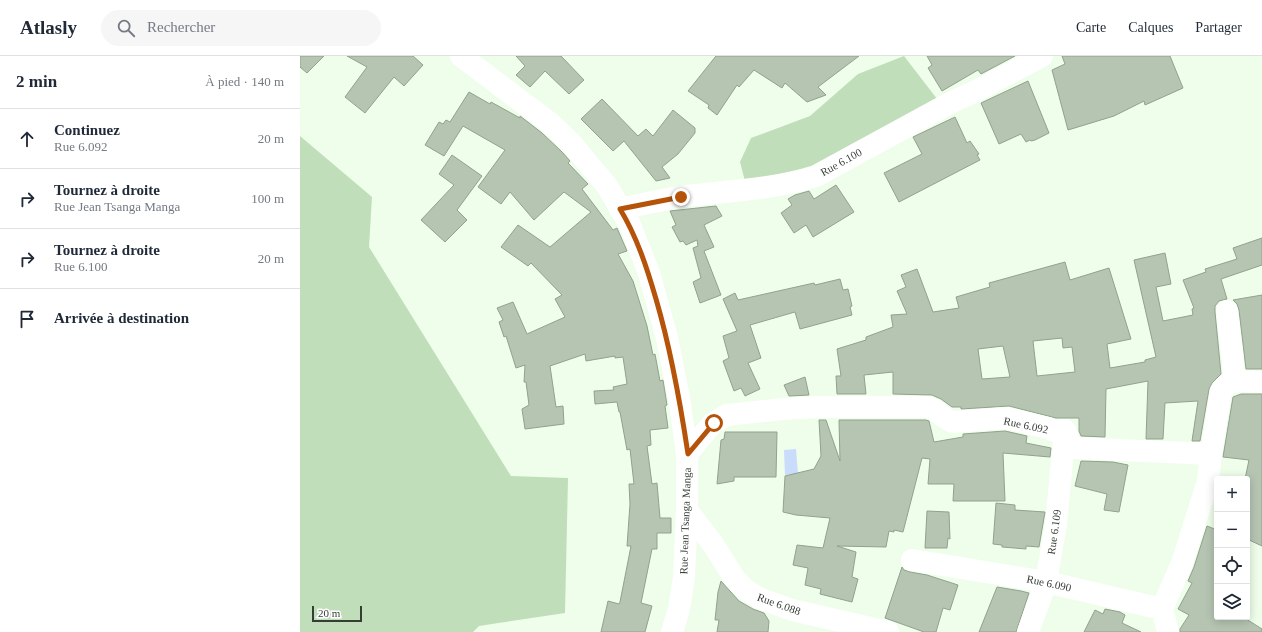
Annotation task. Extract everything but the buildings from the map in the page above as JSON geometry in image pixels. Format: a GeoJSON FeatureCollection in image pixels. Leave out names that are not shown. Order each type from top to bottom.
{"type":"FeatureCollection","features":[{"type":"Feature","properties":{"kind":"street","name":"Rue Jean Tsanga Manga"},"geometry":{"type":"LineString","coordinates":[[461,56],[550,123],[571,143],[607,186],[630,225],[649,273],[667,338],[688,454],[684,577],[679,609],[672,632]]}},
{"type":"Feature","properties":{"kind":"street","name":"Rue 6.100"},"geometry":{"type":"LineString","coordinates":[[620,209],[681,197],[742,191],[794,182],[816,176],[950,103],[1042,56]]}},
{"type":"Feature","properties":{"kind":"street"},"geometry":{"type":"LineString","coordinates":[[1227,311],[1234,381]]}},
{"type":"Feature","properties":{"kind":"street"},"geometry":{"type":"LineString","coordinates":[[1168,632],[1162,609],[1182,563],[1208,481],[1221,391],[1225,385],[1234,381],[1262,382]]}},
{"type":"Feature","properties":{"kind":"street","name":"Rue 6.092"},"geometry":{"type":"LineString","coordinates":[[688,454],[720,418],[736,414],[783,408],[928,407],[932,408],[949,421],[953,422],[1006,418],[1048,428],[1054,431],[1065,430]]}},
{"type":"Feature","properties":{"kind":"street"},"geometry":{"type":"LineString","coordinates":[[1065,430],[1069,441],[1074,448],[1211,454]]}},
{"type":"Feature","properties":{"kind":"street","name":"Rue 6.109"},"geometry":{"type":"LineString","coordinates":[[1028,632],[1046,582],[1056,524],[1065,430]]}},
{"type":"Feature","properties":{"kind":"street","name":"Rue 6.088"},"geometry":{"type":"LineString","coordinates":[[687,510],[715,547],[734,578],[746,590],[759,598],[792,610],[888,632]]}},
{"type":"Feature","properties":{"kind":"street","name":"Rue 6.090"},"geometry":{"type":"LineString","coordinates":[[912,560],[1046,582],[1162,609]]}},
{"type":"Feature","properties":{"kind":"green space"},"geometry":{"type":"Polygon","coordinates":[[[904,56],[941,104],[811,174],[746,185],[740,162],[751,138],[810,116],[858,74],[904,56]]]}},
{"type":"Feature","properties":{"kind":"green space"},"geometry":{"type":"Polygon","coordinates":[[[300,136],[372,197],[369,247],[511,476],[568,478],[565,613],[479,626],[473,632],[300,632],[300,136]]]}},
{"type":"Feature","properties":{"kind":"water"},"geometry":{"type":"Polygon","coordinates":[[[796,449],[798,474],[785,475],[784,450],[796,449]]]}},
{"type":"Feature","properties":{"kind":"route"},"geometry":{"type":"LineString","coordinates":[[681,197],[620,209],[630,225],[649,273],[667,338],[688,454],[714,423]]}}]}
